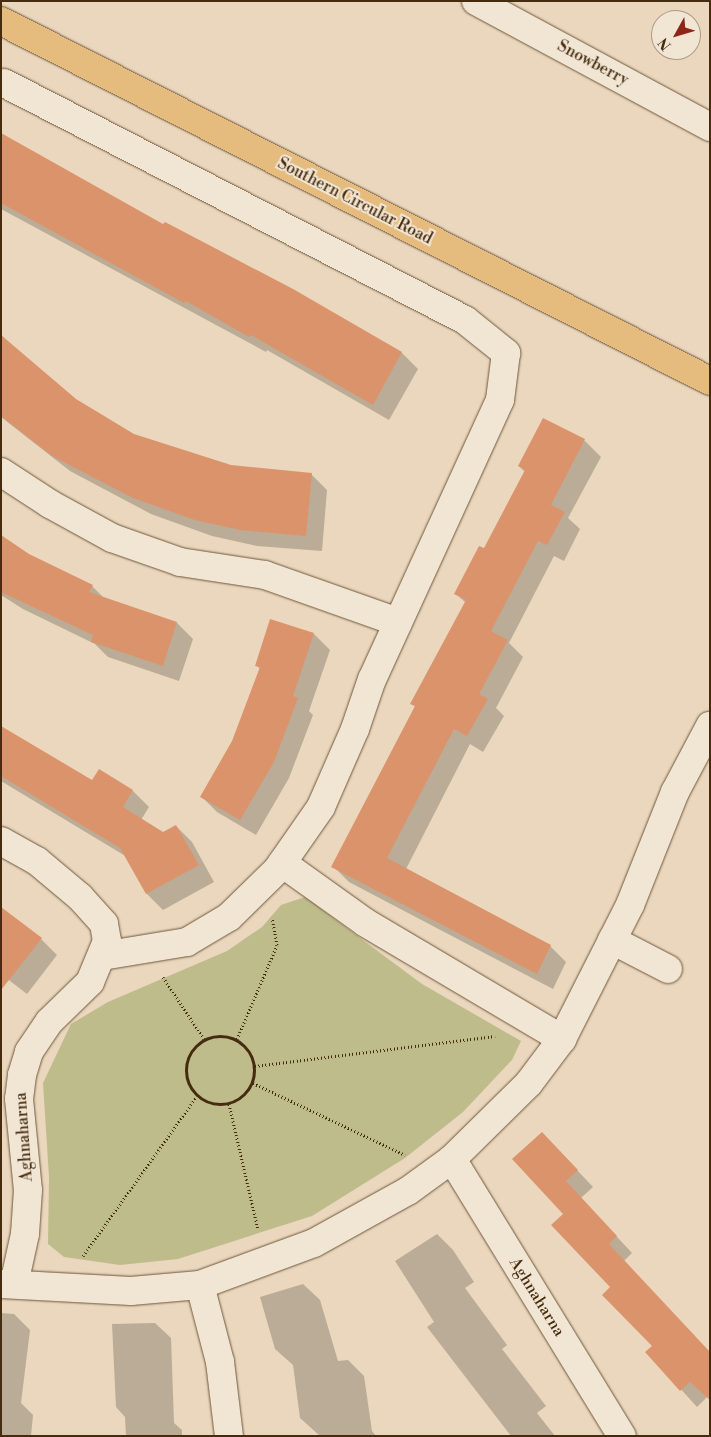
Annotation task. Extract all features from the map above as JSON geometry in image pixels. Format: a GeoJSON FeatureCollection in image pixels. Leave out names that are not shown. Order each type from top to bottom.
{"type":"FeatureCollection","features":[{"type":"Feature","properties":{"kind":"main road","name":"Southern Circular Road"},"geometry":{"type":"LineString","coordinates":[[1,21],[710,381]]}},
{"type":"Feature","properties":{"kind":"street","name":"Snowberry"},"geometry":{"type":"LineString","coordinates":[[476,1],[710,127]]}},
{"type":"Feature","properties":{"kind":"street"},"geometry":{"type":"LineString","coordinates":[[4,83],[465,320],[506,353],[500,400],[398,622],[321,807],[275,871],[230,917],[187,942],[102,956]]}},
{"type":"Feature","properties":{"kind":"street"},"geometry":{"type":"LineString","coordinates":[[1,472],[50,504],[112,538],[180,562],[264,575],[398,622]]}},
{"type":"Feature","properties":{"kind":"street","name":"Aghnaharna"},"geometry":{"type":"LineString","coordinates":[[1,841],[37,861],[80,897],[104,924],[107,941],[90,982],[49,1022],[34,1044],[22,1075],[19,1108],[28,1190],[25,1234],[8,1284],[131,1291],[200,1285],[314,1243],[408,1191],[452,1159],[529,1083],[562,1039],[630,905],[675,792],[710,726]]}},
{"type":"Feature","properties":{"kind":"street"},"geometry":{"type":"LineString","coordinates":[[275,871],[562,1039]]}},
{"type":"Feature","properties":{"kind":"street"},"geometry":{"type":"LineString","coordinates":[[612,940],[668,969]]}},
{"type":"Feature","properties":{"kind":"street","name":"Aghnaharna"},"geometry":{"type":"LineString","coordinates":[[452,1159],[622,1436]]}},
{"type":"Feature","properties":{"kind":"street"},"geometry":{"type":"LineString","coordinates":[[200,1285],[220,1362],[229,1436]]}},
{"type":"Feature","properties":{"kind":"path"},"geometry":{"type":"LineString","coordinates":[[237,1039],[277,945],[275,871]]}},
{"type":"Feature","properties":{"kind":"path"},"geometry":{"type":"LineString","coordinates":[[146,950],[204,1039]]}},
{"type":"Feature","properties":{"kind":"path"},"geometry":{"type":"LineString","coordinates":[[220,1035],[237,1039],[249,1050],[255,1066],[253,1082],[244,1096],[228,1104],[212,1104],[197,1096],[187,1082],[185,1066],[192,1050],[204,1039],[220,1035]]}},
{"type":"Feature","properties":{"kind":"path"},"geometry":{"type":"LineString","coordinates":[[255,1066],[498,1035]]}},
{"type":"Feature","properties":{"kind":"path"},"geometry":{"type":"LineString","coordinates":[[253,1082],[413,1159]]}},
{"type":"Feature","properties":{"kind":"path"},"geometry":{"type":"LineString","coordinates":[[61,1288],[197,1096]]}},
{"type":"Feature","properties":{"kind":"path"},"geometry":{"type":"LineString","coordinates":[[228,1104],[265,1261]]}},
{"type":"Feature","properties":{"kind":"shaded area"},"geometry":{"type":"Polygon","coordinates":[[[305,897],[422,984],[521,1041],[512,1060],[463,1112],[405,1158],[312,1216],[178,1259],[120,1265],[64,1257],[48,1244],[49,1177],[43,1083],[71,1024],[108,1002],[227,951],[262,927],[281,905],[305,897]]]}},
{"type":"Feature","properties":{"kind":"building"},"geometry":{"type":"Polygon","coordinates":[[[1,133],[163,224],[165,222],[293,289],[402,352],[373,405],[251,335],[249,337],[186,301],[184,303],[1,203],[1,133]]]}},
{"type":"Feature","properties":{"kind":"building"},"geometry":{"type":"Polygon","coordinates":[[[1,335],[76,399],[134,434],[231,465],[312,473],[306,536],[240,530],[195,520],[133,498],[52,456],[1,416],[1,335]]]}},
{"type":"Feature","properties":{"kind":"building"},"geometry":{"type":"Polygon","coordinates":[[[543,418],[585,439],[551,505],[565,512],[547,545],[538,541],[491,631],[508,640],[479,694],[488,699],[467,736],[454,729],[387,858],[551,945],[537,974],[331,867],[415,706],[410,704],[466,600],[454,594],[479,546],[484,548],[525,470],[518,466],[543,418]]]}},
{"type":"Feature","properties":{"kind":"building"},"geometry":{"type":"Polygon","coordinates":[[[1,535],[29,554],[93,585],[89,592],[177,622],[163,666],[91,642],[93,635],[1,592],[1,535]]]}},
{"type":"Feature","properties":{"kind":"building"},"geometry":{"type":"Polygon","coordinates":[[[270,619],[314,633],[293,696],[298,698],[274,762],[240,820],[200,797],[232,741],[260,667],[255,666],[270,619]]]}},
{"type":"Feature","properties":{"kind":"building"},"geometry":{"type":"Polygon","coordinates":[[[1,726],[92,780],[99,769],[133,790],[123,807],[163,832],[176,825],[199,865],[146,894],[120,848],[1,776],[1,726]]]}},
{"type":"Feature","properties":{"kind":"building"},"geometry":{"type":"Polygon","coordinates":[[[1,907],[42,938],[1,990],[1,907]]]}},
{"type":"Feature","properties":{"kind":"building"},"geometry":{"type":"Polygon","coordinates":[[[542,1132],[578,1170],[566,1181],[617,1236],[609,1244],[710,1352],[710,1400],[690,1382],[680,1391],[645,1352],[652,1346],[602,1295],[610,1287],[551,1225],[563,1214],[512,1159],[542,1132]]]}}]}
